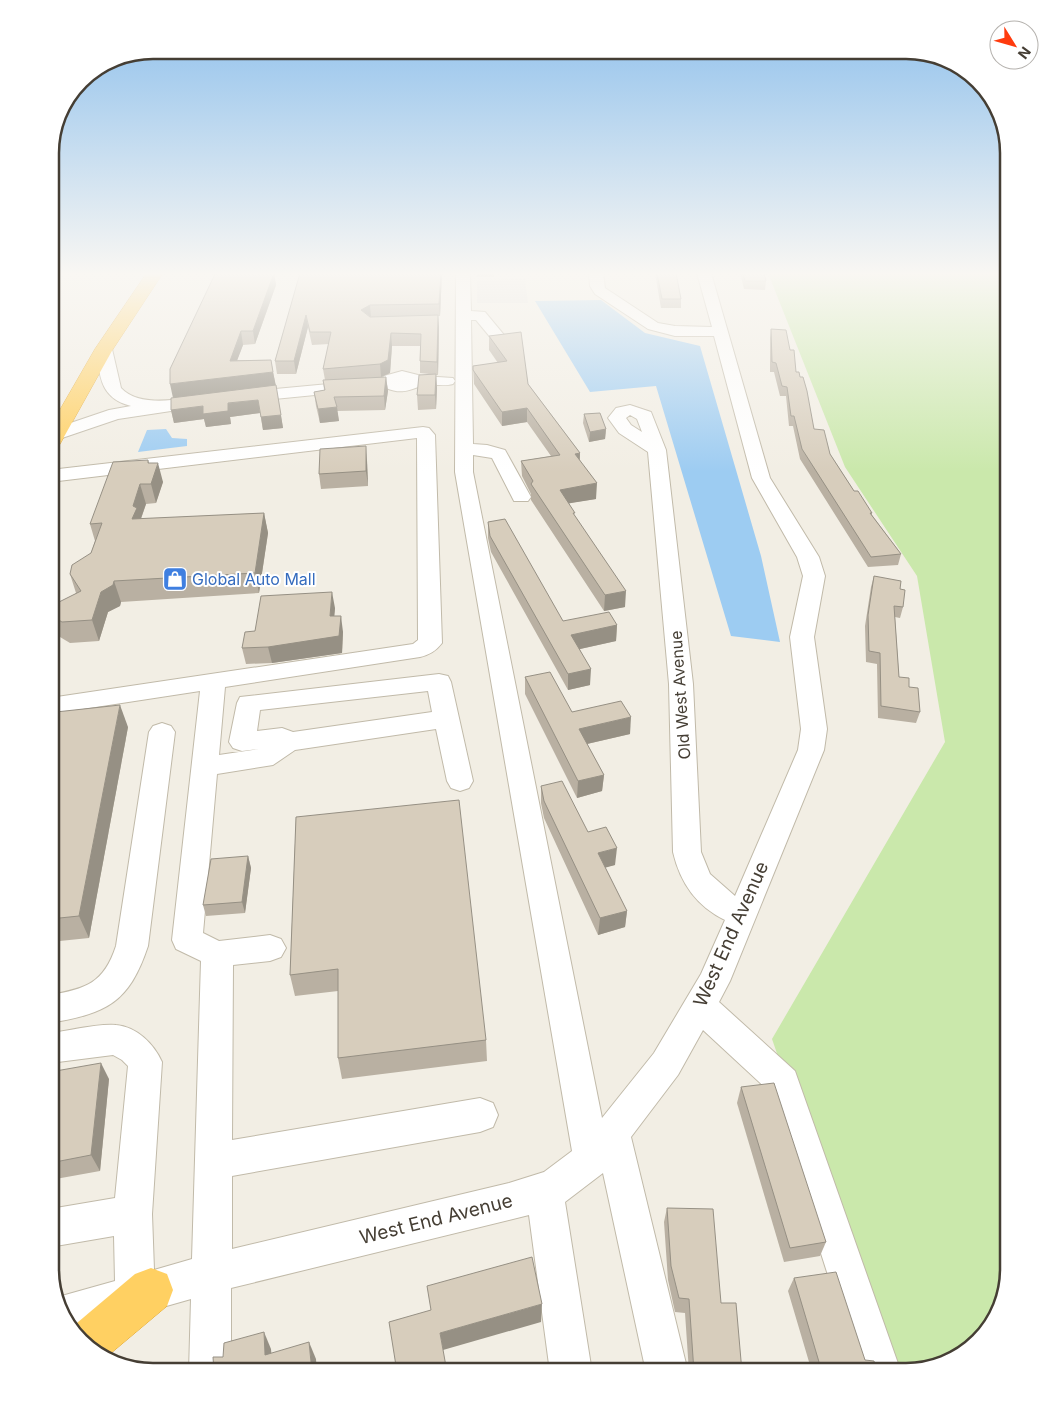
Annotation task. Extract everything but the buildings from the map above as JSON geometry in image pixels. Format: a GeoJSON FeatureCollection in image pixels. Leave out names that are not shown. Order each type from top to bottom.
{"type":"FeatureCollection","features":[{"type":"Feature","properties":{"kind":"highway"},"geometry":{"type":"LineString","coordinates":[[59,400],[99,339]]}},
{"type":"Feature","properties":{"kind":"highway"},"geometry":{"type":"LineString","coordinates":[[59,428],[110,339]]}},
{"type":"Feature","properties":{"kind":"highway"},"geometry":{"type":"LineString","coordinates":[[91,1340],[143,1293]]}},
{"type":"Feature","properties":{"kind":"street"},"geometry":{"type":"LineString","coordinates":[[463,339],[466,482],[602,1147],[664,1363]]}},
{"type":"Feature","properties":{"kind":"street","name":"West End Avenue"},"geometry":{"type":"LineString","coordinates":[[70,1314],[210,1274],[509,1202],[554,1188],[602,1147],[666,1064],[714,981],[811,750],[814,729],[802,637],[814,576],[808,557],[761,478],[721,339]]}},
{"type":"Feature","properties":{"kind":"street"},"geometry":{"type":"LineString","coordinates":[[104,349],[109,385],[116,394],[146,404],[172,405]]}},
{"type":"Feature","properties":{"kind":"street"},"geometry":{"type":"LineString","coordinates":[[59,437],[115,414],[172,405],[388,383],[407,387],[417,382],[446,381]]}},
{"type":"Feature","properties":{"kind":"street"},"geometry":{"type":"LineString","coordinates":[[59,475],[418,432],[426,434],[430,643],[427,647],[420,650],[59,705]]}},
{"type":"Feature","properties":{"kind":"street"},"geometry":{"type":"LineString","coordinates":[[464,449],[487,450],[499,454],[521,497]]}},
{"type":"Feature","properties":{"kind":"street","name":"Old West Avenue"},"geometry":{"type":"LineString","coordinates":[[657,450],[681,684],[687,852],[690,868],[701,885],[715,900],[742,914]]}},
{"type":"Feature","properties":{"kind":"street"},"geometry":{"type":"LineString","coordinates":[[213,681],[187,940],[217,954],[270,948]]}},
{"type":"Feature","properties":{"kind":"street"},"geometry":{"type":"LineString","coordinates":[[288,742],[282,738],[242,742],[249,703],[439,682],[460,782]]}},
{"type":"Feature","properties":{"kind":"street"},"geometry":{"type":"LineString","coordinates":[[204,766],[264,758],[288,742],[446,719]]}},
{"type":"Feature","properties":{"kind":"street"},"geometry":{"type":"LineString","coordinates":[[59,1008],[84,1004],[99,996],[114,984],[126,967],[132,946],[162,732]]}},
{"type":"Feature","properties":{"kind":"street"},"geometry":{"type":"LineString","coordinates":[[210,1363],[210,1274],[217,954]]}},
{"type":"Feature","properties":{"kind":"street"},"geometry":{"type":"LineString","coordinates":[[700,1006],[783,1082],[877,1363]]}},
{"type":"Feature","properties":{"kind":"street"},"geometry":{"type":"LineString","coordinates":[[59,1047],[116,1040],[134,1049],[145,1062],[134,1214],[143,1293]]}},
{"type":"Feature","properties":{"kind":"street"},"geometry":{"type":"LineString","coordinates":[[213,1161],[480,1115]]}},
{"type":"Feature","properties":{"kind":"street"},"geometry":{"type":"LineString","coordinates":[[544,1191],[570,1363]]}},
{"type":"Feature","properties":{"kind":"street"},"geometry":{"type":"LineString","coordinates":[[59,1226],[134,1214]]}},
{"type":"Feature","properties":{"kind":"green space"},"geometry":{"type":"Polygon","coordinates":[[[794,339],[1000,339],[999,1281],[997,1293],[988,1316],[973,1336],[948,1354],[930,1360],[906,1363],[884,1363],[772,1039],[945,742],[917,576],[845,467],[794,339]]]}},
{"type":"Feature","properties":{"kind":"water"},"geometry":{"type":"Polygon","coordinates":[[[558,339],[672,339],[700,346],[761,556],[780,642],[731,636],[656,386],[590,392],[558,339]]]}},
{"type":"Feature","properties":{"kind":"water"},"geometry":{"type":"Polygon","coordinates":[[[166,429],[172,438],[187,439],[187,446],[138,452],[147,430],[166,429]]]}},
{"type":"Feature","properties":{"kind":"place","name":"Global Auto Mall"},"geometry":{"type":"Point","coordinates":[175,579]}}]}
